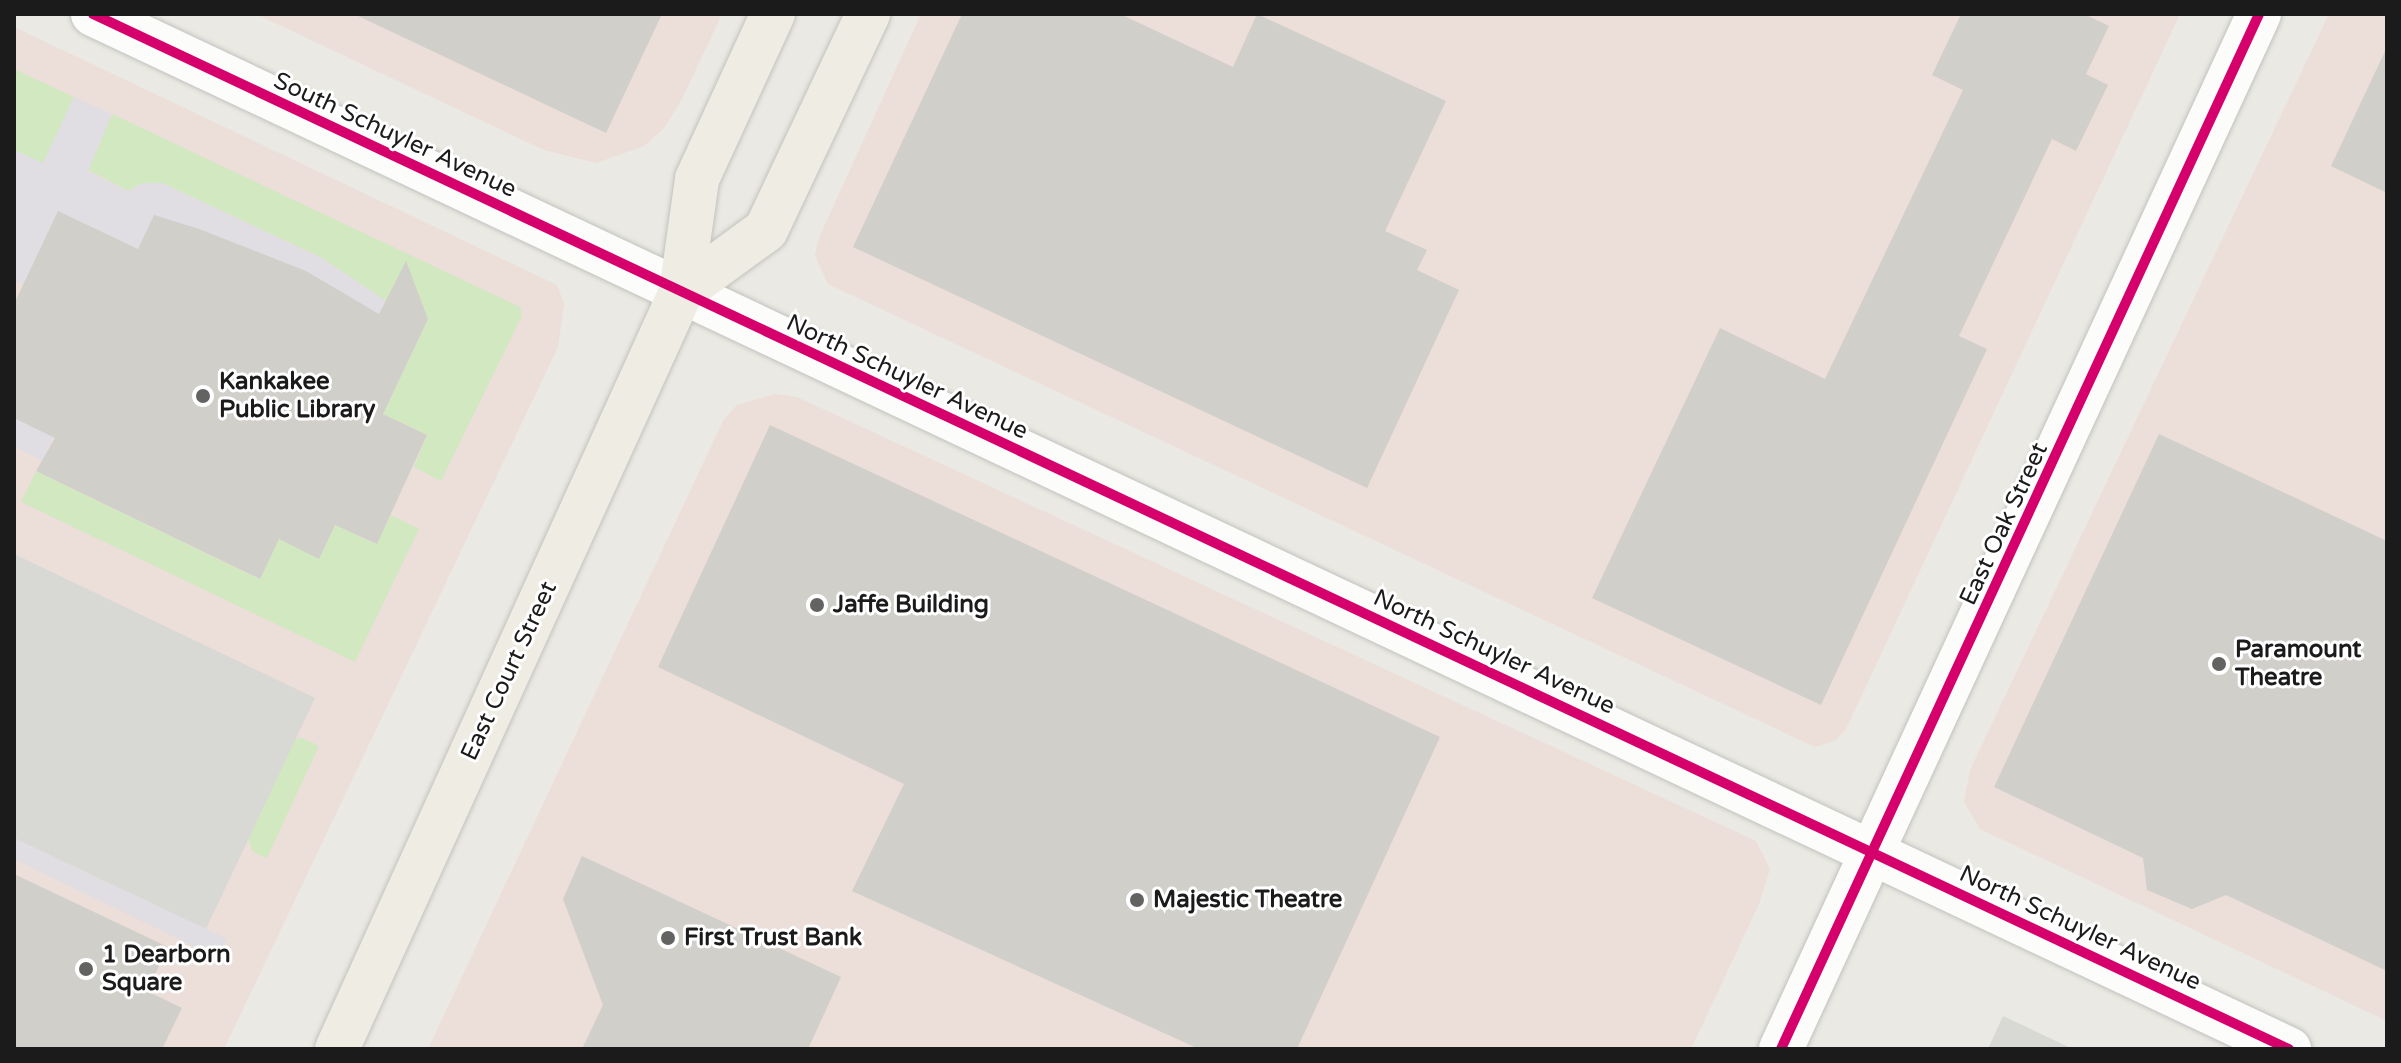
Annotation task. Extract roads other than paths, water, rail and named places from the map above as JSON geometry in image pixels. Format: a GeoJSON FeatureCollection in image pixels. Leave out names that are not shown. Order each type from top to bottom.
{"type":"FeatureCollection","features":[{"type":"Feature","properties":{"kind":"main road","name":"East Court Street"},"geometry":{"type":"LineString","coordinates":[[337,1049],[681,292],[697,179],[773,14]]}},
{"type":"Feature","properties":{"kind":"main road","name":"East Court Street"},"geometry":{"type":"LineString","coordinates":[[681,292],[766,230],[868,14]]}},
{"type":"Feature","properties":{"kind":"street","name":"South Schuyler Avenue"},"geometry":{"type":"LineString","coordinates":[[93,14],[681,292]]}},
{"type":"Feature","properties":{"kind":"street","name":"East Oak Street"},"geometry":{"type":"LineString","coordinates":[[1781,1049],[2259,14]]}},
{"type":"Feature","properties":{"kind":"street","name":"North Schuyler Avenue"},"geometry":{"type":"LineString","coordinates":[[681,292],[2289,1049]]}},
{"type":"Feature","properties":{"kind":"place","name":"Kankakee Public Library"},"geometry":{"type":"Point","coordinates":[203,396]}},
{"type":"Feature","properties":{"kind":"place","name":"Jaffe Building"},"geometry":{"type":"Point","coordinates":[817,605]}},
{"type":"Feature","properties":{"kind":"place","name":"Paramount Theatre"},"geometry":{"type":"Point","coordinates":[2219,664]}},
{"type":"Feature","properties":{"kind":"place","name":"Majestic Theatre"},"geometry":{"type":"Point","coordinates":[1137,900]}},
{"type":"Feature","properties":{"kind":"place","name":"First Trust Bank"},"geometry":{"type":"Point","coordinates":[668,938]}},
{"type":"Feature","properties":{"kind":"place","name":"1 Dearborn Square"},"geometry":{"type":"Point","coordinates":[86,969]}}]}
